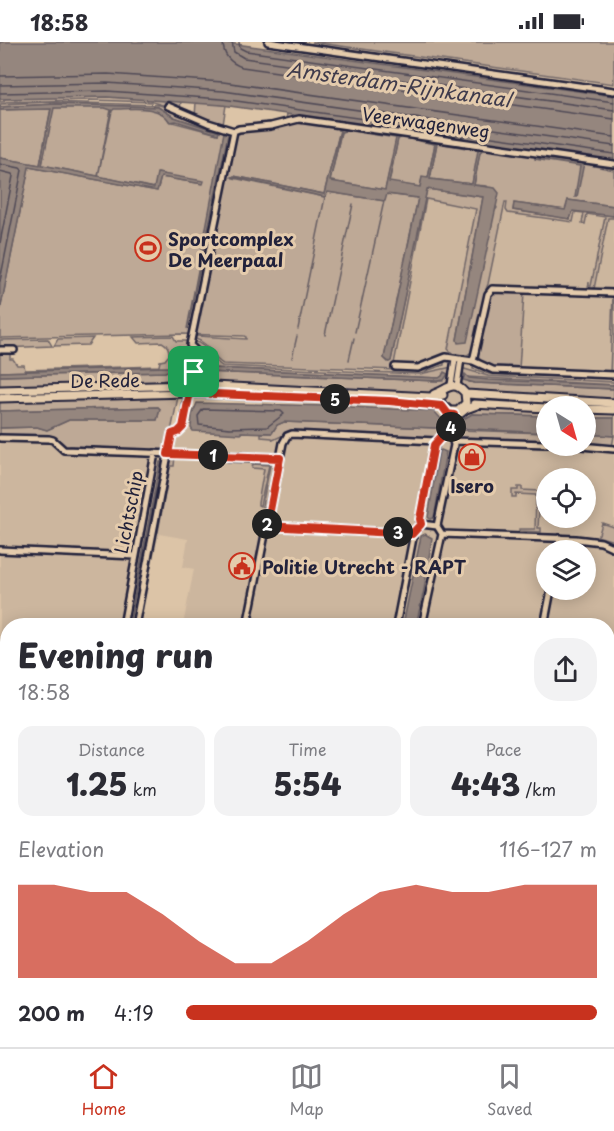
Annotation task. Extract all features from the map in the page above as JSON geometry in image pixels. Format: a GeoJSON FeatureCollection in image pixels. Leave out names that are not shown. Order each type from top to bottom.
{"type":"FeatureCollection","features":[{"type":"Feature","properties":{"kind":"main road"},"geometry":{"type":"LineString","coordinates":[[536,408],[477,405],[466,402],[453,387],[441,399],[452,414],[466,402],[478,396],[614,403]]}},
{"type":"Feature","properties":{"kind":"main road","name":"De Rede"},"geometry":{"type":"LineString","coordinates":[[0,398],[190,389]]}},
{"type":"Feature","properties":{"kind":"main road","name":"De Rede"},"geometry":{"type":"LineString","coordinates":[[0,390],[190,389],[441,399]]}},
{"type":"Feature","properties":{"kind":"main road","name":"De Rede"},"geometry":{"type":"LineString","coordinates":[[427,400],[441,399]]}},
{"type":"Feature","properties":{"kind":"main road"},"geometry":{"type":"LineString","coordinates":[[596,409],[614,410]]}},
{"type":"Feature","properties":{"kind":"street"},"geometry":{"type":"LineString","coordinates":[[268,42],[302,44],[614,91]]}},
{"type":"Feature","properties":{"kind":"street","name":"Veerwagenweg"},"geometry":{"type":"LineString","coordinates":[[168,106],[234,132],[239,129],[271,126],[299,119],[614,164]]}},
{"type":"Feature","properties":{"kind":"street"},"geometry":{"type":"LineString","coordinates":[[137,618],[172,434],[182,428],[194,372],[197,356],[196,351],[190,345],[234,132]]}},
{"type":"Feature","properties":{"kind":"street"},"geometry":{"type":"LineString","coordinates":[[473,361],[490,290],[614,293]]}},
{"type":"Feature","properties":{"kind":"street"},"geometry":{"type":"LineString","coordinates":[[0,350],[14,350]]}},
{"type":"Feature","properties":{"kind":"street"},"geometry":{"type":"LineString","coordinates":[[395,367],[418,368],[444,357],[473,361],[493,370],[614,375]]}},
{"type":"Feature","properties":{"kind":"street"},"geometry":{"type":"LineString","coordinates":[[453,387],[458,359]]}},
{"type":"Feature","properties":{"kind":"street"},"geometry":{"type":"LineString","coordinates":[[249,618],[286,436],[292,434],[436,441],[446,436],[452,414]]}},
{"type":"Feature","properties":{"kind":"street"},"geometry":{"type":"LineString","coordinates":[[446,436],[453,441],[536,444]]}},
{"type":"Feature","properties":{"kind":"street","name":"Lichtschip"},"geometry":{"type":"LineString","coordinates":[[0,438],[49,439],[64,450],[155,453],[124,618]]}},
{"type":"Feature","properties":{"kind":"street"},"geometry":{"type":"LineString","coordinates":[[397,618],[412,534],[421,524],[420,519],[436,441]]}},
{"type":"Feature","properties":{"kind":"street"},"geometry":{"type":"LineString","coordinates":[[424,618],[442,534],[437,526],[453,441]]}},
{"type":"Feature","properties":{"kind":"street"},"geometry":{"type":"LineString","coordinates":[[596,447],[614,449]]}},
{"type":"Feature","properties":{"kind":"street"},"geometry":{"type":"LineString","coordinates":[[155,453],[280,458]]}},
{"type":"Feature","properties":{"kind":"street"},"geometry":{"type":"LineString","coordinates":[[421,524],[437,526]]}},
{"type":"Feature","properties":{"kind":"street"},"geometry":{"type":"LineString","coordinates":[[267,526],[412,534]]}},
{"type":"Feature","properties":{"kind":"street"},"geometry":{"type":"LineString","coordinates":[[442,534],[590,540],[614,548]]}},
{"type":"Feature","properties":{"kind":"street"},"geometry":{"type":"LineString","coordinates":[[0,550],[135,556]]}},
{"type":"Feature","properties":{"kind":"street"},"geometry":{"type":"LineString","coordinates":[[546,618],[549,600]]}},
{"type":"Feature","properties":{"kind":"shaded area"},"geometry":{"type":"Polygon","coordinates":[[[312,42],[614,42],[614,84],[312,42]]]}},
{"type":"Feature","properties":{"kind":"shaded area"},"geometry":{"type":"Polygon","coordinates":[[[52,97],[181,101],[180,110],[152,102],[89,100],[0,102],[0,99],[52,97]]]}},
{"type":"Feature","properties":{"kind":"shaded area"},"geometry":{"type":"Polygon","coordinates":[[[46,102],[160,105],[231,132],[231,134],[298,120],[614,165],[614,168],[590,165],[614,170],[614,206],[568,200],[566,210],[514,203],[513,210],[570,219],[573,211],[614,216],[614,218],[608,218],[594,289],[588,288],[589,282],[591,286],[605,217],[587,214],[585,224],[582,223],[584,213],[575,212],[573,222],[508,213],[507,202],[505,202],[476,337],[474,337],[473,351],[467,355],[453,354],[448,349],[476,209],[426,199],[393,369],[417,370],[444,361],[444,365],[426,371],[223,364],[203,343],[193,338],[198,336],[246,339],[244,336],[182,334],[0,338],[0,311],[29,167],[157,191],[161,177],[203,184],[158,173],[155,188],[42,165],[53,108],[151,109],[162,113],[169,121],[218,134],[219,132],[174,117],[158,107],[56,104],[0,107],[0,104],[46,102]],[[340,130],[324,194],[234,176],[233,178],[324,197],[328,192],[384,201],[386,194],[418,198],[384,358],[388,362],[391,360],[427,189],[483,197],[457,340],[497,208],[487,186],[474,185],[480,152],[483,149],[475,148],[479,151],[472,184],[430,179],[437,143],[405,138],[435,144],[428,178],[422,178],[420,187],[389,183],[398,138],[385,190],[330,181],[341,132],[346,131],[340,130]]]}},
{"type":"Feature","properties":{"kind":"shaded area"},"geometry":{"type":"Polygon","coordinates":[[[196,102],[226,105],[223,125],[233,127],[226,127],[195,117],[196,102]]]}},
{"type":"Feature","properties":{"kind":"shaded area"},"geometry":{"type":"Polygon","coordinates":[[[51,108],[40,165],[0,158],[0,110],[51,108]]]}},
{"type":"Feature","properties":{"kind":"shaded area"},"geometry":{"type":"Polygon","coordinates":[[[287,114],[614,160],[614,162],[299,117],[271,124],[237,126],[279,121],[286,119],[287,114]]]}},
{"type":"Feature","properties":{"kind":"shaded area"},"geometry":{"type":"Polygon","coordinates":[[[424,183],[614,209],[614,618],[184,618],[194,569],[183,567],[188,539],[159,534],[140,618],[0,618],[0,431],[374,428],[424,183]]]}},
{"type":"Feature","properties":{"kind":"shaded area"},"geometry":{"type":"Polygon","coordinates":[[[496,291],[524,293],[519,369],[489,366],[480,360],[478,355],[490,296],[496,291]]]}},
{"type":"Feature","properties":{"kind":"shaded area"},"geometry":{"type":"Polygon","coordinates":[[[613,295],[614,373],[610,373],[613,295]]]}},
{"type":"Feature","properties":{"kind":"shaded area"},"geometry":{"type":"Polygon","coordinates":[[[173,336],[176,341],[189,341],[180,378],[131,385],[0,387],[0,376],[165,372],[174,366],[180,349],[176,348],[172,363],[168,367],[0,372],[0,352],[10,352],[10,359],[13,359],[17,365],[24,365],[25,370],[159,366],[160,361],[165,360],[169,355],[166,344],[162,342],[138,343],[133,337],[173,336]]]}},
{"type":"Feature","properties":{"kind":"shaded area"},"geometry":{"type":"Polygon","coordinates":[[[93,338],[88,345],[54,346],[58,339],[93,338]]]}},
{"type":"Feature","properties":{"kind":"shaded area"},"geometry":{"type":"Polygon","coordinates":[[[48,339],[52,346],[0,348],[0,340],[48,339]]]}},
{"type":"Feature","properties":{"kind":"shaded area"},"geometry":{"type":"Polygon","coordinates":[[[193,341],[206,348],[222,366],[420,374],[452,367],[447,385],[433,393],[201,384],[195,378],[199,360],[193,341]],[[207,366],[204,371],[438,381],[443,381],[444,372],[439,378],[210,368],[207,366]]]}},
{"type":"Feature","properties":{"kind":"shaded area"},"geometry":{"type":"Polygon","coordinates":[[[473,364],[492,373],[559,376],[489,374],[473,369],[473,364]]]}},
{"type":"Feature","properties":{"kind":"shaded area"},"geometry":{"type":"Polygon","coordinates":[[[461,368],[488,376],[614,382],[614,385],[468,377],[469,382],[475,383],[614,389],[614,401],[596,400],[596,396],[536,396],[469,392],[460,383],[461,368]]]}},
{"type":"Feature","properties":{"kind":"shaded area"},"geometry":{"type":"Polygon","coordinates":[[[148,388],[148,392],[0,396],[0,392],[148,388]]]}},
{"type":"Feature","properties":{"kind":"shaded area"},"geometry":{"type":"Polygon","coordinates":[[[178,397],[167,451],[70,446],[69,448],[62,446],[55,439],[0,436],[0,428],[37,427],[47,430],[69,420],[157,420],[160,409],[158,407],[0,411],[0,400],[178,397]]]}},
{"type":"Feature","properties":{"kind":"shaded area"},"geometry":{"type":"Polygon","coordinates":[[[478,408],[536,410],[536,416],[472,414],[455,424],[459,430],[536,433],[536,442],[455,438],[452,432],[455,419],[478,408]]]}},
{"type":"Feature","properties":{"kind":"shaded area"},"geometry":{"type":"Polygon","coordinates":[[[596,412],[614,413],[614,418],[596,418],[596,412]]]}},
{"type":"Feature","properties":{"kind":"shaded area"},"geometry":{"type":"Polygon","coordinates":[[[284,422],[436,428],[441,426],[444,428],[441,433],[432,438],[290,432],[273,440],[261,437],[261,433],[272,433],[277,425],[284,422]]]}},
{"type":"Feature","properties":{"kind":"shaded area"},"geometry":{"type":"Polygon","coordinates":[[[596,435],[614,436],[612,447],[596,445],[596,435]]]}},
{"type":"Feature","properties":{"kind":"shaded area"},"geometry":{"type":"Polygon","coordinates":[[[170,456],[175,456],[174,466],[170,466],[158,532],[155,532],[170,456]]]}},
{"type":"Feature","properties":{"kind":"shaded area"},"geometry":{"type":"Polygon","coordinates":[[[232,459],[271,460],[271,464],[228,462],[232,459]]]}},
{"type":"Feature","properties":{"kind":"shaded area"},"geometry":{"type":"Polygon","coordinates":[[[253,464],[269,465],[260,506],[258,503],[264,469],[252,468],[253,464]]]}},
{"type":"Feature","properties":{"kind":"shaded area"},"geometry":{"type":"Polygon","coordinates":[[[270,465],[277,467],[269,506],[266,507],[262,506],[270,465]]]}},
{"type":"Feature","properties":{"kind":"shaded area"},"geometry":{"type":"Polygon","coordinates":[[[518,487],[522,487],[522,490],[536,491],[536,495],[516,494],[516,497],[512,497],[512,490],[518,490],[518,487]]]}},
{"type":"Feature","properties":{"kind":"shaded area"},"geometry":{"type":"Polygon","coordinates":[[[536,495],[536,528],[541,528],[541,532],[519,531],[519,529],[535,529],[536,495]]]}},
{"type":"Feature","properties":{"kind":"shaded area"},"geometry":{"type":"Polygon","coordinates":[[[602,523],[614,527],[614,541],[597,536],[602,523]]]}},
{"type":"Feature","properties":{"kind":"water","name":"Amsterdam-Rijnkanaal"},"geometry":{"type":"Polygon","coordinates":[[[0,42],[221,42],[614,96],[614,160],[222,105],[107,97],[0,99],[0,42]]]}},
{"type":"Feature","properties":{"kind":"water"},"geometry":{"type":"Polygon","coordinates":[[[56,104],[158,107],[174,117],[219,132],[218,134],[176,121],[170,122],[159,112],[152,110],[129,108],[112,111],[98,176],[154,188],[157,173],[204,181],[203,184],[161,177],[157,191],[29,167],[0,311],[0,158],[40,165],[51,109],[0,110],[0,107],[56,104]],[[54,108],[42,165],[98,176],[111,110],[54,108]]]}},
{"type":"Feature","properties":{"kind":"water"},"geometry":{"type":"Polygon","coordinates":[[[337,128],[347,130],[341,132],[330,181],[385,190],[396,138],[351,131],[401,138],[398,139],[389,182],[420,187],[422,177],[428,178],[435,144],[405,138],[437,143],[430,179],[472,184],[478,150],[443,144],[484,149],[480,152],[474,185],[495,188],[499,193],[467,342],[458,343],[457,340],[483,197],[427,189],[389,362],[384,358],[418,198],[387,194],[385,201],[328,192],[325,197],[232,177],[324,194],[340,131],[337,128]]]}},
{"type":"Feature","properties":{"kind":"water"},"geometry":{"type":"Polygon","coordinates":[[[224,132],[230,132],[230,134],[187,329],[224,132]]]}},
{"type":"Feature","properties":{"kind":"water"},"geometry":{"type":"Polygon","coordinates":[[[535,157],[584,163],[577,197],[575,197],[580,166],[535,159],[535,157]]]}},
{"type":"Feature","properties":{"kind":"water"},"geometry":{"type":"Polygon","coordinates":[[[568,200],[614,206],[614,216],[573,211],[570,219],[513,210],[514,203],[565,210],[568,200]]]}},
{"type":"Feature","properties":{"kind":"water"},"geometry":{"type":"Polygon","coordinates":[[[179,347],[176,362],[165,372],[0,376],[0,372],[168,367],[172,363],[176,348],[179,347]]]}},
{"type":"Feature","properties":{"kind":"water"},"geometry":{"type":"Polygon","coordinates":[[[206,354],[208,355],[207,367],[210,368],[439,378],[444,372],[448,374],[444,380],[438,381],[205,372],[203,369],[206,354]]]}},
{"type":"Feature","properties":{"kind":"water"},"geometry":{"type":"Polygon","coordinates":[[[465,374],[469,378],[488,380],[614,385],[614,389],[475,383],[463,380],[465,374]]]}},
{"type":"Feature","properties":{"kind":"water"},"geometry":{"type":"Polygon","coordinates":[[[197,403],[434,411],[442,420],[441,426],[436,428],[284,422],[277,425],[272,433],[193,431],[191,428],[192,415],[197,403]]]}},
{"type":"Feature","properties":{"kind":"water"},"geometry":{"type":"Polygon","coordinates":[[[158,407],[160,409],[157,420],[69,420],[47,430],[37,427],[0,428],[0,411],[158,407]]]}},
{"type":"Feature","properties":{"kind":"water"},"geometry":{"type":"Polygon","coordinates":[[[472,414],[536,416],[536,432],[456,428],[455,424],[472,414]]]}},
{"type":"Feature","properties":{"kind":"water"},"geometry":{"type":"Polygon","coordinates":[[[596,418],[614,418],[614,436],[596,435],[596,418]]]}},
{"type":"Feature","properties":{"kind":"water"},"geometry":{"type":"Polygon","coordinates":[[[441,450],[446,452],[434,518],[430,519],[428,517],[441,450]]]}},
{"type":"Feature","properties":{"kind":"water"},"geometry":{"type":"Polygon","coordinates":[[[160,462],[162,462],[130,618],[160,462]]]}},
{"type":"Feature","properties":{"kind":"water"},"geometry":{"type":"Polygon","coordinates":[[[425,534],[432,538],[424,590],[418,618],[404,618],[421,536],[425,534]]]}},
{"type":"Feature","properties":{"kind":"waterway"},"geometry":{"type":"LineString","coordinates":[[298,329],[325,197]]}},
{"type":"Feature","properties":{"kind":"waterway"},"geometry":{"type":"LineString","coordinates":[[355,332],[384,201]]}},
{"type":"Feature","properties":{"kind":"waterway"},"geometry":{"type":"LineString","coordinates":[[325,335],[353,204]]}},
{"type":"Feature","properties":{"kind":"waterway"},"geometry":{"type":"LineString","coordinates":[[292,358],[297,336]]}},
{"type":"Feature","properties":{"kind":"waterway"},"geometry":{"type":"LineString","coordinates":[[349,360],[354,338]]}},
{"type":"Feature","properties":{"kind":"place","name":"Sportcomplex De Meerpaal"},"geometry":{"type":"Point","coordinates":[148,248]}},
{"type":"Feature","properties":{"kind":"place","name":"Isero"},"geometry":{"type":"Point","coordinates":[472,457]}},
{"type":"Feature","properties":{"kind":"place","name":"Politie Utrecht - RAPT"},"geometry":{"type":"Point","coordinates":[242,566]}},
{"type":"Feature","properties":{"kind":"route"},"geometry":{"type":"LineString","coordinates":[[194,372],[191,393],[389,401],[442,406],[448,414],[454,415],[446,436],[441,437],[434,445],[421,524],[412,534],[267,526],[280,458],[168,454],[172,434],[183,427],[191,376],[194,372]]}}]}
